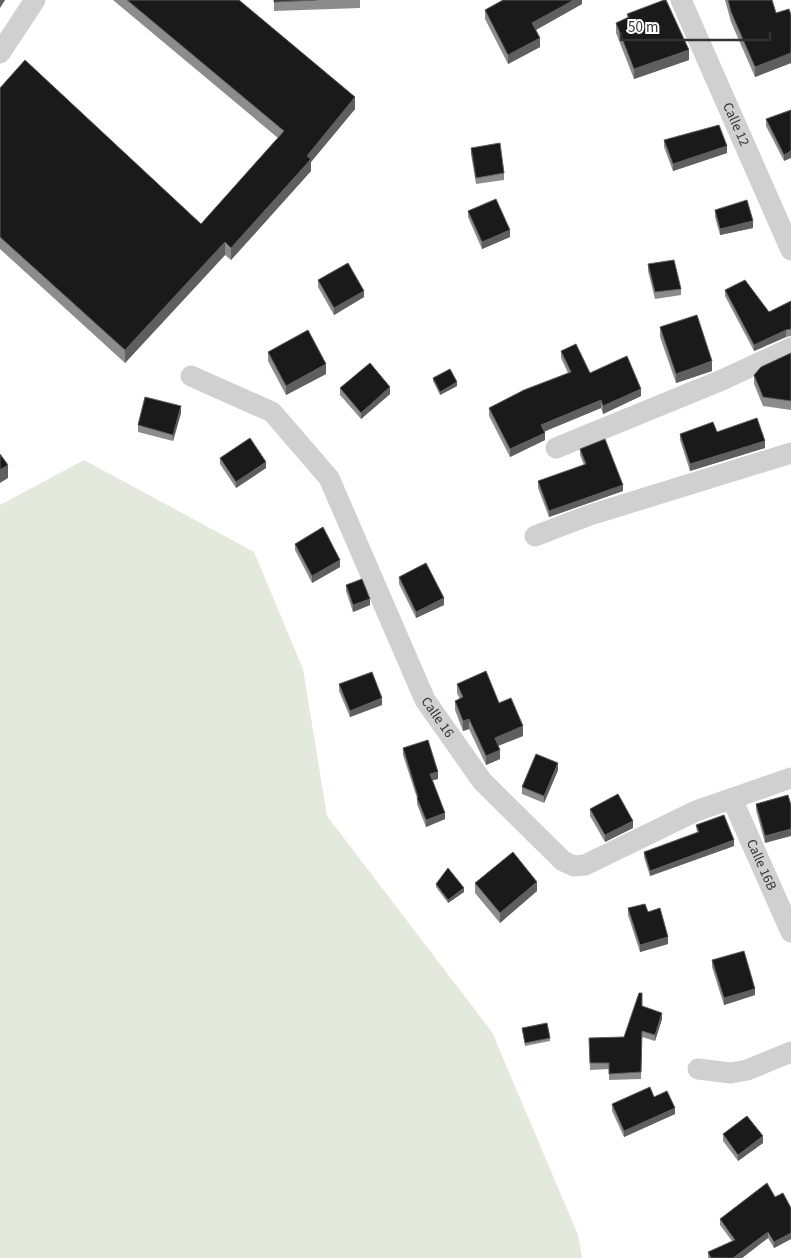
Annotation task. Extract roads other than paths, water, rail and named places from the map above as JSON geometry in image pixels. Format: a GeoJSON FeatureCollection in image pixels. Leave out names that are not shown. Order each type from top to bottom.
{"type":"FeatureCollection","features":[{"type":"Feature","properties":{"kind":"street"},"geometry":{"type":"LineString","coordinates":[[0,53],[35,0]]}},
{"type":"Feature","properties":{"kind":"street","name":"Calle 12"},"geometry":{"type":"LineString","coordinates":[[682,0],[791,250]]}},
{"type":"Feature","properties":{"kind":"street"},"geometry":{"type":"LineString","coordinates":[[556,448],[722,380],[791,348]]}},
{"type":"Feature","properties":{"kind":"street","name":"Calle 16"},"geometry":{"type":"LineString","coordinates":[[191,376],[272,412],[329,478],[426,700],[482,781],[563,861],[574,866],[585,865],[696,811],[791,778]]}},
{"type":"Feature","properties":{"kind":"street"},"geometry":{"type":"LineString","coordinates":[[535,536],[590,515],[791,453]]}},
{"type":"Feature","properties":{"kind":"street","name":"Calle 16B"},"geometry":{"type":"LineString","coordinates":[[732,799],[791,932]]}},
{"type":"Feature","properties":{"kind":"street"},"geometry":{"type":"LineString","coordinates":[[698,1069],[732,1073],[747,1070],[791,1052]]}}]}
